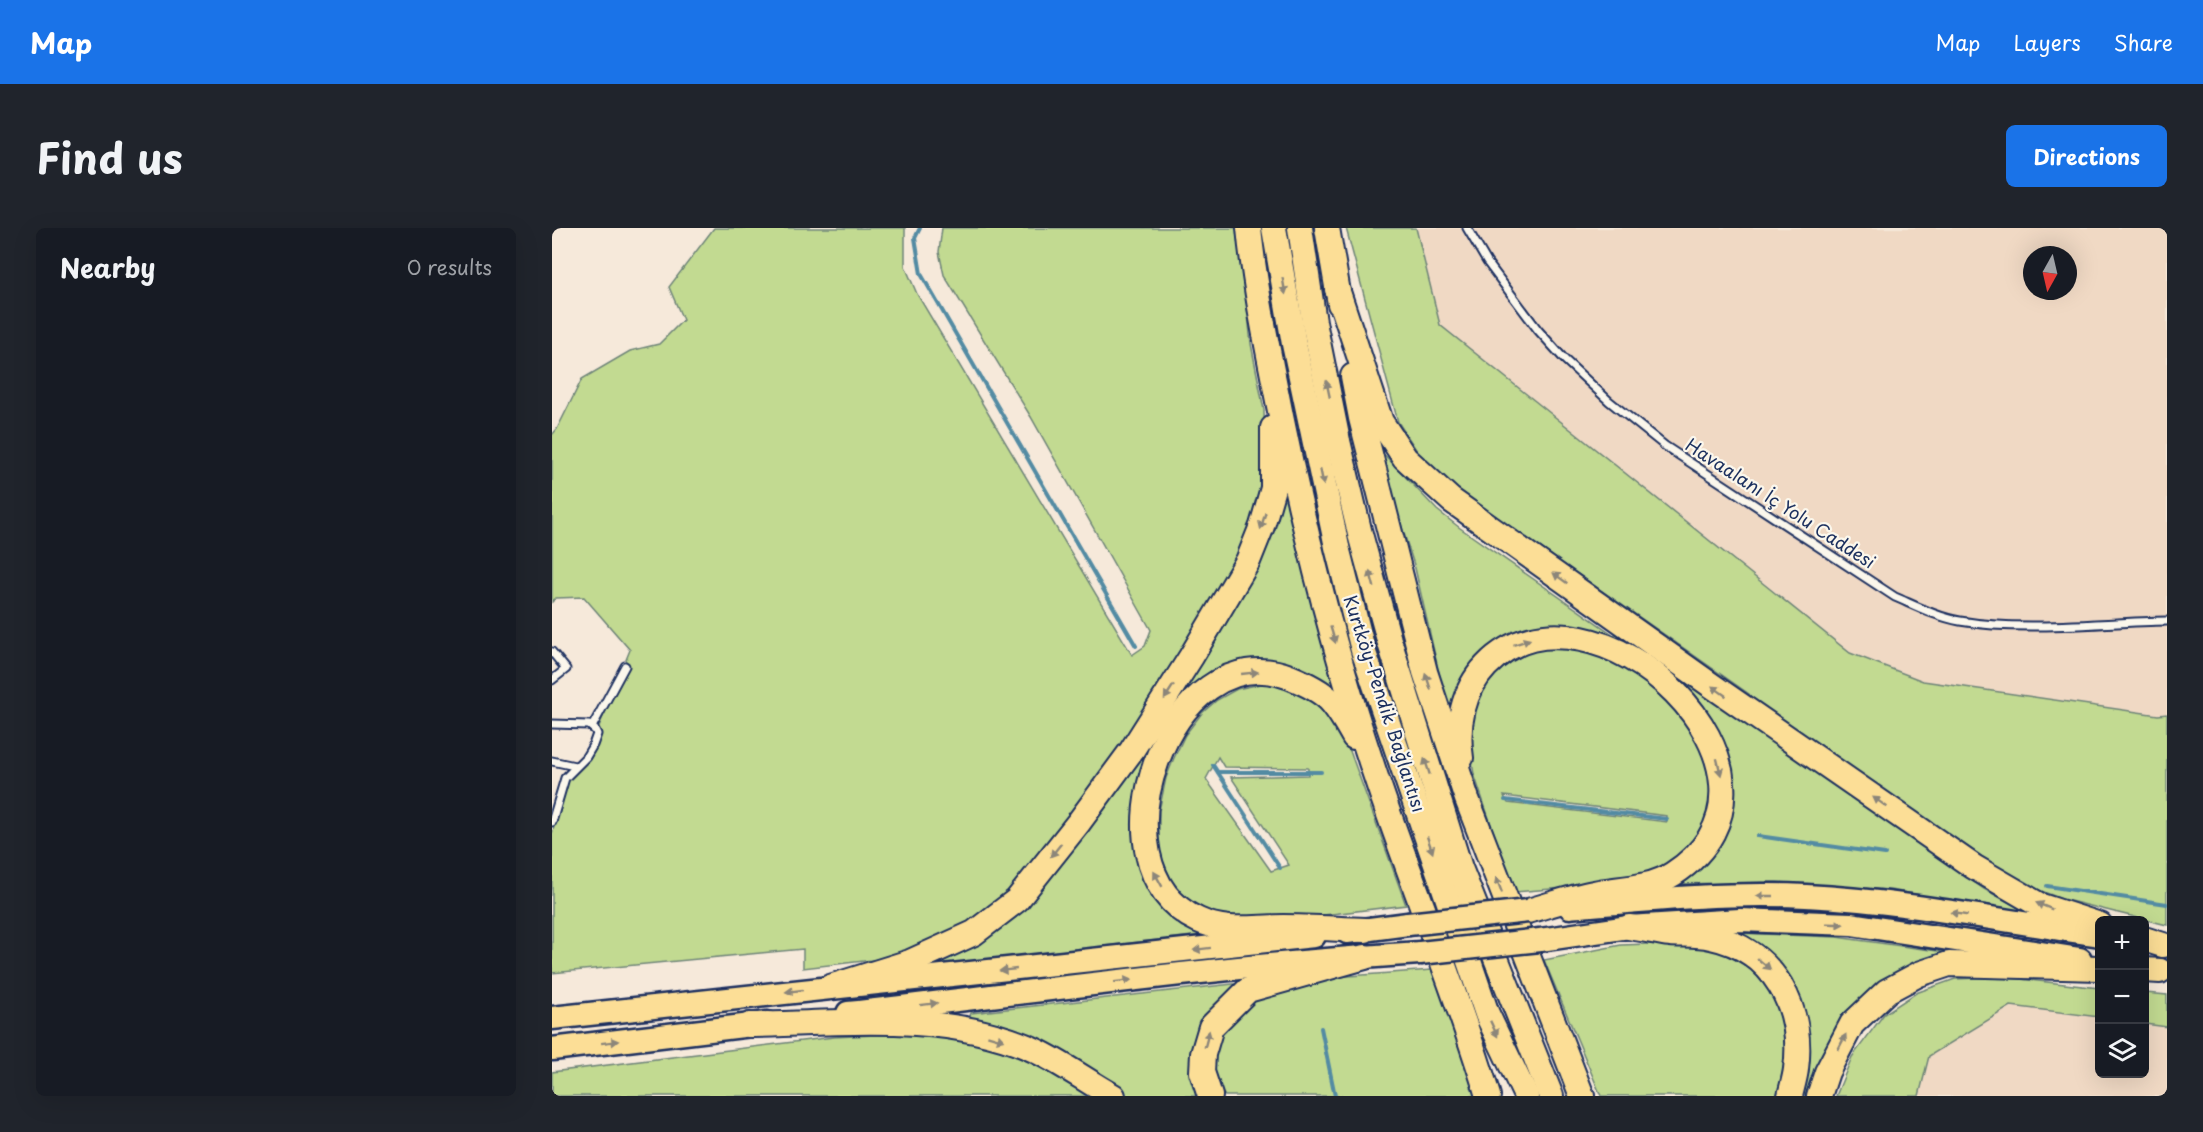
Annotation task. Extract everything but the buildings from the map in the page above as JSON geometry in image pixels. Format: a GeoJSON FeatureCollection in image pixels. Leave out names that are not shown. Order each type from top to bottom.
{"type":"FeatureCollection","features":[{"type":"Feature","properties":{"kind":"highway"},"geometry":{"type":"LineString","coordinates":[[1249,228],[1270,359],[1294,481],[1330,625],[1374,770],[1472,1043],[1488,1096]]}},
{"type":"Feature","properties":{"kind":"highway","name":"Kurtköy-Pendik Bağlantısı"},"geometry":{"type":"LineString","coordinates":[[1274,228],[1294,344],[1337,547],[1363,650],[1487,1014],[1526,1096]]}},
{"type":"Feature","properties":{"kind":"highway","name":"Kurtköy-Pendik Bağlantısı"},"geometry":{"type":"LineString","coordinates":[[1300,228],[1314,322],[1338,441],[1389,640],[1460,868],[1551,1096]]}},
{"type":"Feature","properties":{"kind":"highway"},"geometry":{"type":"LineString","coordinates":[[1327,228],[1360,418],[1425,672],[1467,799],[1580,1090]]}},
{"type":"Feature","properties":{"kind":"highway"},"geometry":{"type":"LineString","coordinates":[[1337,289],[1381,422],[1406,458],[1451,500],[1711,685],[1974,867],[2041,906],[2095,923]]}},
{"type":"Feature","properties":{"kind":"highway"},"geometry":{"type":"LineString","coordinates":[[830,987],[945,948],[974,933],[1017,900],[1132,750],[1191,657],[1242,570],[1262,526],[1273,488],[1270,359]]}},
{"type":"Feature","properties":{"kind":"highway"},"geometry":{"type":"LineString","coordinates":[[1467,799],[1459,746],[1461,717],[1466,696],[1476,676],[1492,659],[1513,645],[1542,636],[1589,639],[1647,667],[1671,688],[1690,710],[1706,735],[1717,757],[1723,779],[1722,802],[1718,824],[1708,842],[1694,857],[1672,875],[1649,884],[1592,893],[1528,911]]}},
{"type":"Feature","properties":{"kind":"highway"},"geometry":{"type":"LineString","coordinates":[[1365,930],[1280,927],[1243,930],[1220,928],[1196,919],[1180,908],[1154,875],[1145,833],[1145,812],[1154,767],[1164,743],[1178,721],[1195,699],[1234,675],[1278,672],[1324,694],[1335,705],[1374,770]]}},
{"type":"Feature","properties":{"kind":"highway"},"geometry":{"type":"LineString","coordinates":[[552,1018],[1062,964],[1528,911],[1631,901],[1718,896],[1806,896],[1884,903],[2095,934]]}},
{"type":"Feature","properties":{"kind":"highway"},"geometry":{"type":"LineString","coordinates":[[552,1049],[1130,980],[1420,953],[1540,940],[1629,927],[1740,920],[1851,924],[2095,961]]}},
{"type":"Feature","properties":{"kind":"highway"},"geometry":{"type":"LineString","coordinates":[[1629,927],[1711,937],[1741,946],[1770,969],[1791,1008],[1796,1031],[1796,1069],[1790,1096]]}},
{"type":"Feature","properties":{"kind":"highway"},"geometry":{"type":"LineString","coordinates":[[1210,1096],[1202,1072],[1203,1054],[1211,1027],[1248,990],[1365,957]]}},
{"type":"Feature","properties":{"kind":"highway"},"geometry":{"type":"LineString","coordinates":[[1819,1096],[1827,1072],[1852,1024],[1887,992],[1918,974],[1949,964],[2095,968]]}},
{"type":"Feature","properties":{"kind":"highway"},"geometry":{"type":"LineString","coordinates":[[750,1025],[929,1023],[973,1031],[1030,1048],[1113,1096]]}},
{"type":"Feature","properties":{"kind":"highway"},"geometry":{"type":"LineString","coordinates":[[1472,1043],[1496,1096]]}},
{"type":"Feature","properties":{"kind":"lane","name":"Havaalanı İç Yolu Caddesi"},"geometry":{"type":"LineString","coordinates":[[1467,228],[1487,262],[1538,330],[1565,360],[1609,401],[1665,446],[1846,567],[1895,597],[1948,618],[1993,625],[2167,621]]}},
{"type":"Feature","properties":{"kind":"lane"},"geometry":{"type":"LineString","coordinates":[[552,652],[566,669],[552,680]]}},
{"type":"Feature","properties":{"kind":"lane"},"geometry":{"type":"LineString","coordinates":[[592,727],[625,666]]}},
{"type":"Feature","properties":{"kind":"lane"},"geometry":{"type":"LineString","coordinates":[[552,724],[592,727]]}},
{"type":"Feature","properties":{"kind":"lane"},"geometry":{"type":"LineString","coordinates":[[552,822],[565,778],[575,766],[582,762],[593,745],[597,734],[592,727]]}},
{"type":"Feature","properties":{"kind":"lane"},"geometry":{"type":"LineString","coordinates":[[552,761],[575,766]]}},
{"type":"Feature","properties":{"kind":"shaded area"},"geometry":{"type":"Polygon","coordinates":[[[1416,228],[2167,228],[2167,714],[2158,715],[1923,681],[1846,651],[1440,325],[1416,228]]]}},
{"type":"Feature","properties":{"kind":"shaded area"},"geometry":{"type":"Polygon","coordinates":[[[2011,1006],[2095,1016],[2095,1078],[2149,1078],[2149,1025],[2167,1027],[2167,1096],[1919,1096],[1929,1056],[2011,1006]]]}},
{"type":"Feature","properties":{"kind":"green space"},"geometry":{"type":"Polygon","coordinates":[[[714,228],[905,228],[905,266],[917,294],[1132,655],[1145,646],[1151,630],[1031,417],[944,275],[939,252],[942,228],[1239,228],[1251,344],[1264,410],[1265,477],[1238,561],[1120,752],[1013,891],[977,922],[890,958],[803,968],[803,949],[552,973],[552,834],[570,772],[583,766],[630,650],[584,597],[556,598],[552,602],[552,435],[582,379],[630,351],[659,344],[683,320],[669,287],[714,228]]]}},
{"type":"Feature","properties":{"kind":"green space"},"geometry":{"type":"Polygon","coordinates":[[[1346,228],[1416,228],[1440,325],[1850,653],[1923,681],[2158,715],[2167,714],[2167,925],[2149,921],[2149,916],[2131,916],[2062,899],[2031,887],[2003,871],[1752,700],[1749,694],[1448,483],[1419,454],[1398,422],[1346,228]]]}},
{"type":"Feature","properties":{"kind":"green space"},"geometry":{"type":"Polygon","coordinates":[[[1376,446],[1437,510],[1460,528],[1614,635],[1617,633],[1984,889],[2029,913],[1890,890],[1777,882],[1672,884],[1712,851],[1724,829],[1713,731],[1585,628],[1557,626],[1533,628],[1512,635],[1479,658],[1450,721],[1415,568],[1376,446]]]}},
{"type":"Feature","properties":{"kind":"green space"},"geometry":{"type":"Polygon","coordinates":[[[1284,462],[1344,706],[1302,670],[1278,662],[1253,662],[1226,667],[1193,685],[1167,716],[1148,752],[1134,804],[1136,857],[1158,901],[1183,923],[1210,934],[936,965],[984,939],[1248,578],[1284,462]]]}},
{"type":"Feature","properties":{"kind":"green space"},"geometry":{"type":"Polygon","coordinates":[[[1567,644],[1613,659],[1671,699],[1710,758],[1713,817],[1669,868],[1589,886],[1514,892],[1474,774],[1467,732],[1478,692],[1511,656],[1567,644]],[[1504,796],[1508,803],[1667,822],[1667,816],[1504,796]]]}},
{"type":"Feature","properties":{"kind":"green space"},"geometry":{"type":"Polygon","coordinates":[[[1266,683],[1294,690],[1326,710],[1350,751],[1406,905],[1256,923],[1201,912],[1175,889],[1159,852],[1159,811],[1166,778],[1185,735],[1202,713],[1217,700],[1237,689],[1266,683]],[[1218,757],[1206,779],[1271,871],[1289,865],[1231,777],[1308,775],[1308,768],[1224,767],[1218,757]]]}},
{"type":"Feature","properties":{"kind":"green space"},"geometry":{"type":"Polygon","coordinates":[[[1736,933],[1836,937],[1952,953],[1915,963],[1809,1096],[1800,1096],[1802,1008],[1791,980],[1780,966],[1736,933]]]}},
{"type":"Feature","properties":{"kind":"green space"},"geometry":{"type":"Polygon","coordinates":[[[1677,943],[1724,949],[1752,962],[1778,991],[1789,1036],[1786,1071],[1779,1096],[1601,1096],[1544,960],[1621,945],[1677,943]]]}},
{"type":"Feature","properties":{"kind":"green space"},"geometry":{"type":"Polygon","coordinates":[[[1432,970],[1468,1058],[1478,1096],[1225,1096],[1216,1084],[1214,1061],[1218,1041],[1225,1024],[1251,996],[1321,978],[1432,970]]]}},
{"type":"Feature","properties":{"kind":"green space"},"geometry":{"type":"Polygon","coordinates":[[[2002,977],[2095,988],[2095,1016],[2011,1006],[1929,1056],[1919,1096],[1836,1096],[1852,1057],[1884,1014],[1916,993],[1955,979],[2002,977]]]}},
{"type":"Feature","properties":{"kind":"green space"},"geometry":{"type":"Polygon","coordinates":[[[1242,983],[1216,1004],[1199,1029],[1198,1096],[1127,1096],[1023,1038],[968,1023],[971,1013],[1242,983]]]}},
{"type":"Feature","properties":{"kind":"green space"},"geometry":{"type":"Polygon","coordinates":[[[2149,993],[2167,995],[2167,1027],[2149,1025],[2149,993]]]}},
{"type":"Feature","properties":{"kind":"green space"},"geometry":{"type":"Polygon","coordinates":[[[917,1033],[959,1036],[1040,1063],[1097,1096],[552,1096],[552,1072],[834,1037],[917,1033]]]}},
{"type":"Feature","properties":{"kind":"waterway"},"geometry":{"type":"LineString","coordinates":[[920,228],[915,238],[921,274],[1136,646]]}},
{"type":"Feature","properties":{"kind":"waterway"},"geometry":{"type":"LineString","coordinates":[[1213,765],[1280,868]]}},
{"type":"Feature","properties":{"kind":"waterway"},"geometry":{"type":"LineString","coordinates":[[1218,772],[1321,772]]}},
{"type":"Feature","properties":{"kind":"waterway"},"geometry":{"type":"LineString","coordinates":[[1505,800],[1667,819]]}},
{"type":"Feature","properties":{"kind":"waterway"},"geometry":{"type":"LineString","coordinates":[[1758,836],[1885,854]]}},
{"type":"Feature","properties":{"kind":"waterway"},"geometry":{"type":"LineString","coordinates":[[2047,886],[2167,904]]}},
{"type":"Feature","properties":{"kind":"waterway"},"geometry":{"type":"LineString","coordinates":[[1321,1028],[1335,1096]]}}]}
